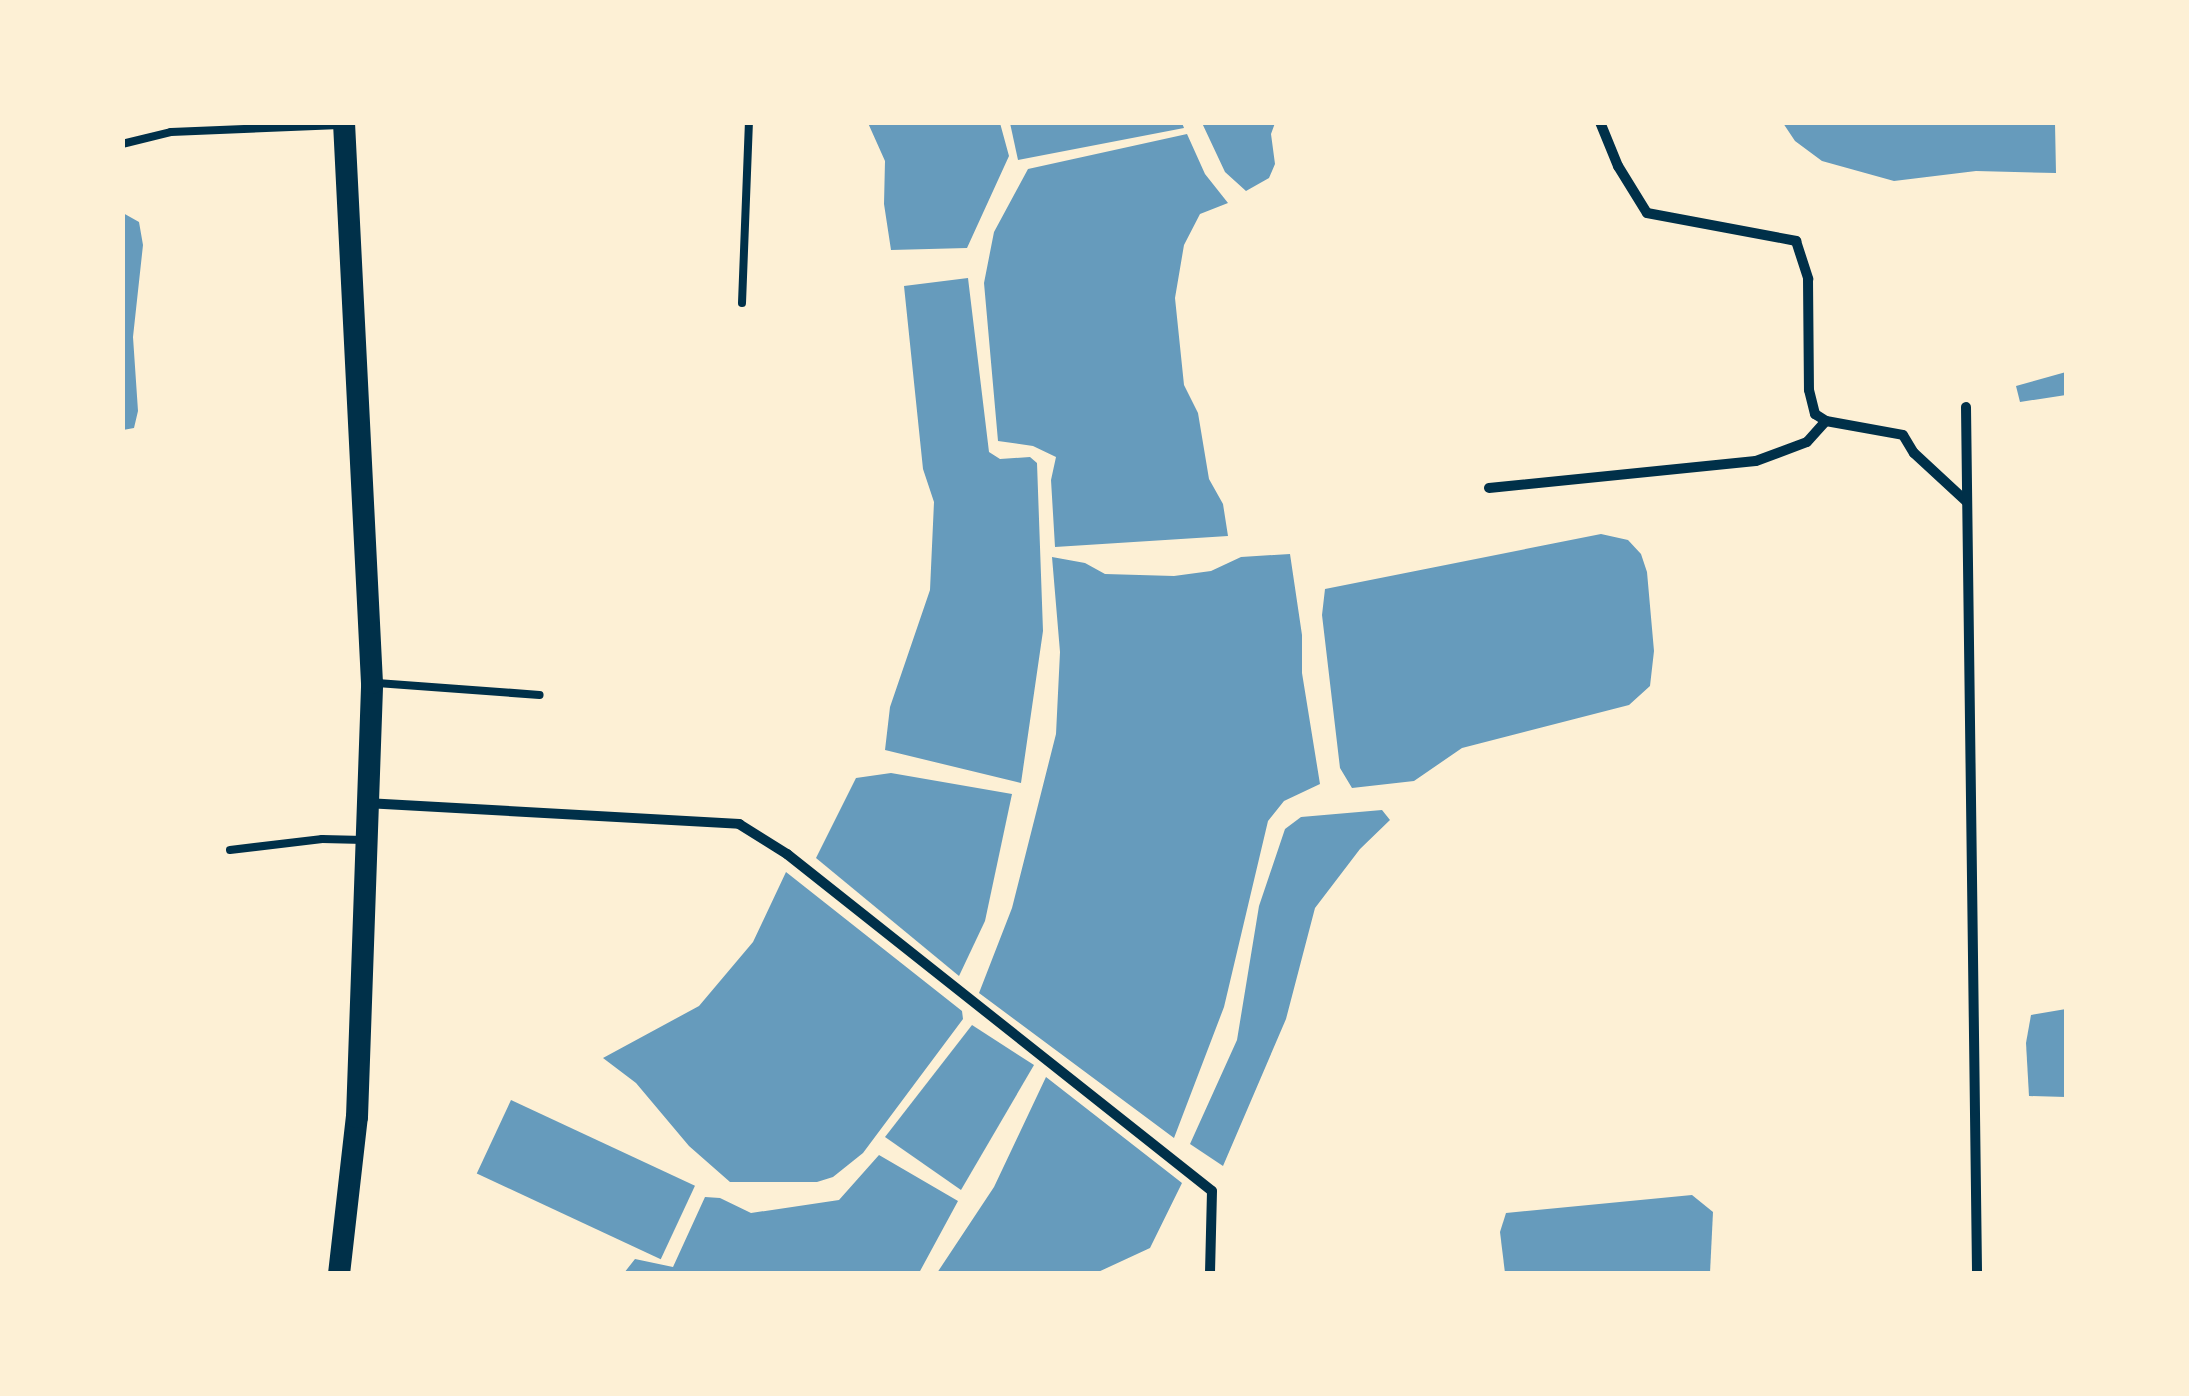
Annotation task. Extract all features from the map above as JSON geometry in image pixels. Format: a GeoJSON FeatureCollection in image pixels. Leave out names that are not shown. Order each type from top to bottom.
{"type":"FeatureCollection","features":[{"type":"Feature","properties":{"kind":"main road"},"geometry":{"type":"LineString","coordinates":[[339,1274],[358,1117],[365,803],[372,683],[344,124]]}},
{"type":"Feature","properties":{"kind":"street"},"geometry":{"type":"LineString","coordinates":[[1600,122],[1618,166],[1648,213],[1796,241],[1808,279],[1808,390],[1816,414],[1826,421],[1903,435],[1914,452],[1967,502]]}},
{"type":"Feature","properties":{"kind":"street"},"geometry":{"type":"LineString","coordinates":[[1966,407],[1977,1274]]}},
{"type":"Feature","properties":{"kind":"street"},"geometry":{"type":"LineString","coordinates":[[1488,488],[1756,461],[1807,442],[1826,421]]}},
{"type":"Feature","properties":{"kind":"street"},"geometry":{"type":"LineString","coordinates":[[365,803],[739,824],[787,854],[1212,1191],[1210,1274]]}},
{"type":"Feature","properties":{"kind":"lane"},"geometry":{"type":"LineString","coordinates":[[742,303],[750,122]]}},
{"type":"Feature","properties":{"kind":"lane"},"geometry":{"type":"LineString","coordinates":[[122,144],[171,132],[344,124]]}},
{"type":"Feature","properties":{"kind":"lane"},"geometry":{"type":"LineString","coordinates":[[372,683],[540,695]]}},
{"type":"Feature","properties":{"kind":"lane"},"geometry":{"type":"LineString","coordinates":[[230,850],[322,839],[364,840]]}},
{"type":"Feature","properties":{"kind":"water"},"geometry":{"type":"Polygon","coordinates":[[[868,123],[1000,123],[1009,156],[967,248],[891,250],[884,204],[885,161],[868,123]]]}},
{"type":"Feature","properties":{"kind":"water"},"geometry":{"type":"Polygon","coordinates":[[[1010,123],[1182,123],[1184,128],[1018,160],[1010,123]]]}},
{"type":"Feature","properties":{"kind":"water"},"geometry":{"type":"Polygon","coordinates":[[[1202,123],[1275,123],[1271,134],[1275,164],[1269,178],[1246,191],[1225,172],[1202,123]]]}},
{"type":"Feature","properties":{"kind":"water"},"geometry":{"type":"Polygon","coordinates":[[[1783,123],[2055,123],[2056,173],[1976,171],[1894,181],[1822,161],[1795,141],[1783,123]]]}},
{"type":"Feature","properties":{"kind":"water"},"geometry":{"type":"Polygon","coordinates":[[[1187,134],[1205,174],[1228,203],[1200,214],[1184,245],[1175,298],[1184,385],[1198,413],[1209,479],[1223,504],[1228,536],[1055,547],[1051,480],[1056,457],[1033,446],[998,441],[984,283],[994,232],[1028,169],[1187,134]]]}},
{"type":"Feature","properties":{"kind":"water"},"geometry":{"type":"Polygon","coordinates":[[[123,213],[139,222],[143,245],[133,337],[138,411],[134,428],[123,430],[123,213]]]}},
{"type":"Feature","properties":{"kind":"water"},"geometry":{"type":"Polygon","coordinates":[[[968,278],[989,452],[1000,459],[1030,457],[1037,463],[1043,631],[1021,783],[885,750],[890,707],[930,590],[934,502],[923,469],[904,286],[968,278]]]}},
{"type":"Feature","properties":{"kind":"water"},"geometry":{"type":"Polygon","coordinates":[[[2066,372],[2066,395],[2020,402],[2016,386],[2066,372]]]}},
{"type":"Feature","properties":{"kind":"water"},"geometry":{"type":"Polygon","coordinates":[[[1601,534],[1628,540],[1641,554],[1647,572],[1654,651],[1650,686],[1629,705],[1462,748],[1414,781],[1352,788],[1340,768],[1322,615],[1325,589],[1601,534]]]}},
{"type":"Feature","properties":{"kind":"water"},"geometry":{"type":"Polygon","coordinates":[[[1290,554],[1302,635],[1302,673],[1320,784],[1284,801],[1268,821],[1224,1007],[1174,1138],[979,993],[1012,908],[1056,734],[1060,652],[1052,557],[1085,563],[1105,574],[1174,576],[1211,571],[1241,557],[1290,554]]]}},
{"type":"Feature","properties":{"kind":"water"},"geometry":{"type":"Polygon","coordinates":[[[891,773],[1012,794],[985,921],[959,976],[816,858],[856,778],[891,773]]]}},
{"type":"Feature","properties":{"kind":"water"},"geometry":{"type":"Polygon","coordinates":[[[1382,810],[1390,820],[1360,849],[1315,908],[1286,1019],[1223,1166],[1190,1144],[1237,1040],[1259,906],[1285,829],[1301,817],[1382,810]]]}},
{"type":"Feature","properties":{"kind":"water"},"geometry":{"type":"Polygon","coordinates":[[[786,872],[962,1011],[963,1019],[863,1153],[833,1177],[817,1182],[730,1182],[689,1146],[636,1083],[603,1058],[699,1006],[753,942],[786,872]]]}},
{"type":"Feature","properties":{"kind":"water"},"geometry":{"type":"Polygon","coordinates":[[[2066,1009],[2066,1097],[2029,1096],[2026,1043],[2031,1015],[2066,1009]]]}},
{"type":"Feature","properties":{"kind":"water"},"geometry":{"type":"Polygon","coordinates":[[[972,1025],[1034,1065],[961,1190],[885,1137],[972,1025]]]}},
{"type":"Feature","properties":{"kind":"water"},"geometry":{"type":"Polygon","coordinates":[[[1046,1077],[1182,1183],[1150,1248],[1096,1273],[937,1273],[994,1187],[1046,1077]]]}},
{"type":"Feature","properties":{"kind":"water"},"geometry":{"type":"Polygon","coordinates":[[[511,1100],[695,1186],[661,1259],[477,1173],[511,1100]]]}},
{"type":"Feature","properties":{"kind":"water"},"geometry":{"type":"Polygon","coordinates":[[[879,1155],[958,1201],[919,1273],[624,1273],[635,1259],[673,1267],[705,1197],[720,1198],[751,1213],[839,1200],[879,1155]]]}},
{"type":"Feature","properties":{"kind":"water"},"geometry":{"type":"Polygon","coordinates":[[[1692,1195],[1713,1212],[1710,1273],[1505,1273],[1500,1232],[1506,1213],[1692,1195]]]}}]}
